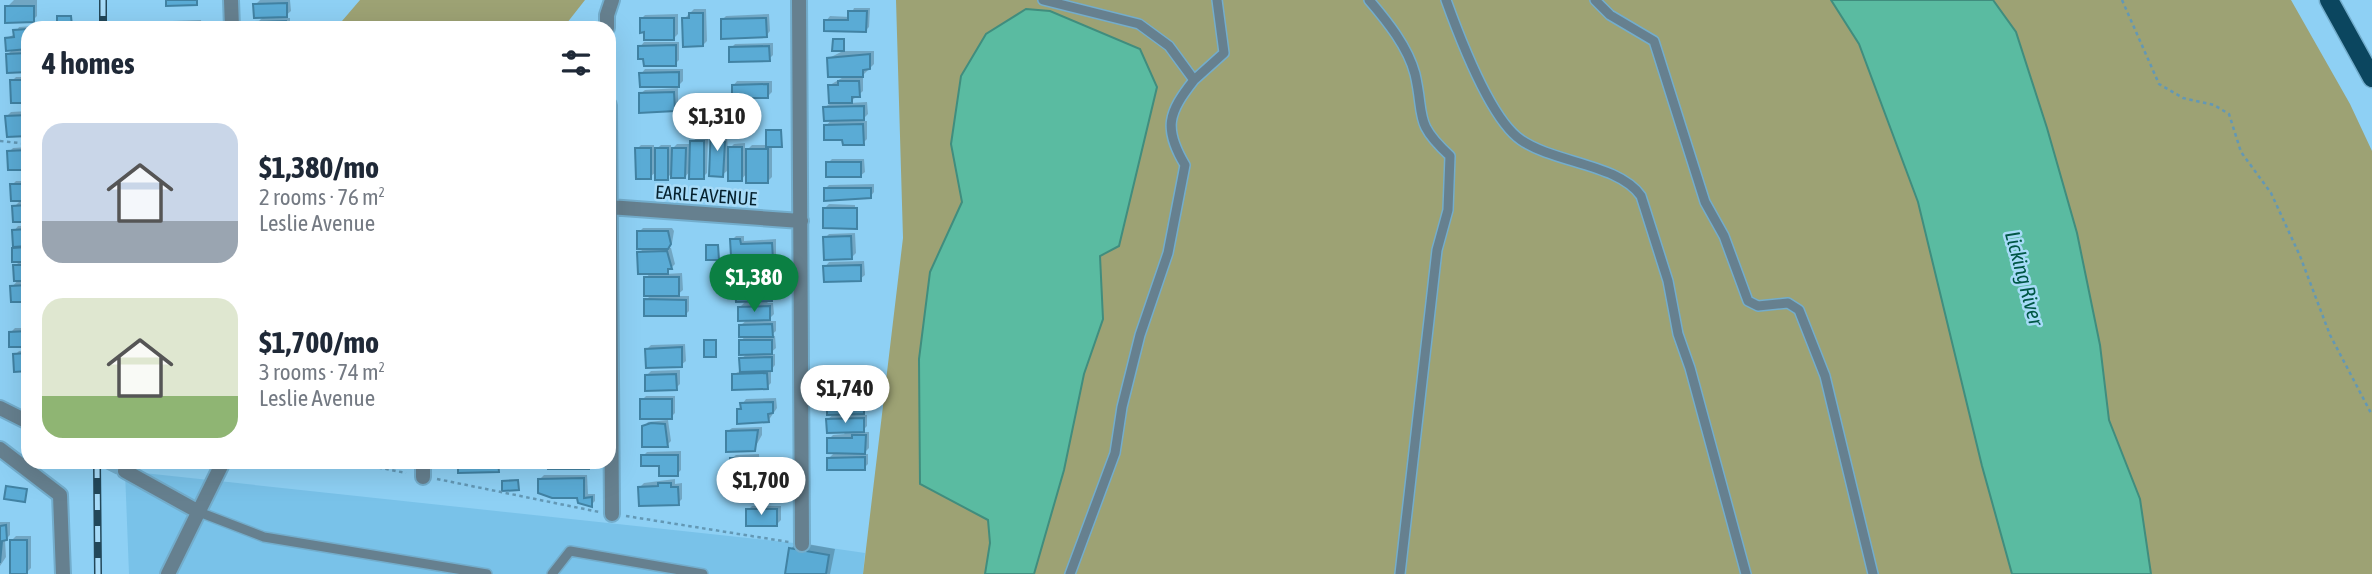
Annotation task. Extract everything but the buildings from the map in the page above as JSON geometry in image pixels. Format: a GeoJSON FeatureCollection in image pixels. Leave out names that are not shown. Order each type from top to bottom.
{"type":"FeatureCollection","features":[{"type":"Feature","properties":{"kind":"main road"},"geometry":{"type":"LineString","coordinates":[[2329,0],[2372,78]]}},
{"type":"Feature","properties":{"kind":"street"},"geometry":{"type":"LineString","coordinates":[[231,0],[232,21]]}},
{"type":"Feature","properties":{"kind":"street"},"geometry":{"type":"LineString","coordinates":[[607,21],[612,0]]}},
{"type":"Feature","properties":{"kind":"street"},"geometry":{"type":"LineString","coordinates":[[796,543],[801,221],[799,0]]}},
{"type":"Feature","properties":{"kind":"street","name":"EARLE AVENUE"},"geometry":{"type":"LineString","coordinates":[[616,207],[801,221]]}},
{"type":"Feature","properties":{"kind":"street"},"geometry":{"type":"LineString","coordinates":[[0,408],[21,418]]}},
{"type":"Feature","properties":{"kind":"street"},"geometry":{"type":"LineString","coordinates":[[0,449],[21,465]]}},
{"type":"Feature","properties":{"kind":"street"},"geometry":{"type":"LineString","coordinates":[[26,469],[60,495],[63,574]]}},
{"type":"Feature","properties":{"kind":"street"},"geometry":{"type":"LineString","coordinates":[[168,574],[220,469]]}},
{"type":"Feature","properties":{"kind":"street"},"geometry":{"type":"LineString","coordinates":[[612,469],[612,514]]}},
{"type":"Feature","properties":{"kind":"street"},"geometry":{"type":"LineString","coordinates":[[125,471],[199,512]]}},
{"type":"Feature","properties":{"kind":"lane"},"geometry":{"type":"LineString","coordinates":[[1043,0],[1139,24],[1169,46],[1194,80]]}},
{"type":"Feature","properties":{"kind":"lane"},"geometry":{"type":"LineString","coordinates":[[1070,574],[1115,453],[1122,407],[1140,335],[1168,253],[1185,165],[1175,148],[1170,126],[1175,105],[1194,80],[1224,53],[1217,0]]}},
{"type":"Feature","properties":{"kind":"lane"},"geometry":{"type":"LineString","coordinates":[[1369,0],[1386,20],[1415,74],[1422,124],[1450,156],[1448,210],[1437,250],[1400,574]]}},
{"type":"Feature","properties":{"kind":"lane"},"geometry":{"type":"LineString","coordinates":[[1446,0],[1478,75],[1506,127],[1521,141],[1544,153],[1621,179],[1634,186],[1641,196],[1668,281],[1678,334],[1690,368],[1746,574]]}},
{"type":"Feature","properties":{"kind":"lane"},"geometry":{"type":"LineString","coordinates":[[1595,0],[1610,15],[1654,41],[1705,202],[1724,236],[1748,301],[1758,306],[1788,303],[1798,310],[1825,376],[1873,574]]}},
{"type":"Feature","properties":{"kind":"lane"},"geometry":{"type":"LineString","coordinates":[[199,512],[264,537],[487,574]]}},
{"type":"Feature","properties":{"kind":"lane"},"geometry":{"type":"LineString","coordinates":[[552,574],[570,551],[703,574]]}},
{"type":"Feature","properties":{"kind":"path"},"geometry":{"type":"LineString","coordinates":[[2122,0],[2159,83],[2183,98],[2214,105],[2229,114],[2241,152],[2271,193],[2300,256],[2330,335],[2372,415]]}},
{"type":"Feature","properties":{"kind":"path"},"geometry":{"type":"LineString","coordinates":[[0,141],[21,143]]}},
{"type":"Feature","properties":{"kind":"path"},"geometry":{"type":"LineString","coordinates":[[423,469],[612,514],[796,543]]}},
{"type":"Feature","properties":{"kind":"shaded area"},"geometry":{"type":"Polygon","coordinates":[[[360,0],[585,0],[568,21],[342,21],[360,0]]]}},
{"type":"Feature","properties":{"kind":"shaded area"},"geometry":{"type":"Polygon","coordinates":[[[896,0],[1831,0],[1859,44],[1918,202],[1982,466],[2012,574],[863,574],[903,238],[896,0]]]}},
{"type":"Feature","properties":{"kind":"shaded area"},"geometry":{"type":"Polygon","coordinates":[[[1993,0],[2291,0],[2350,104],[2372,151],[2372,574],[2151,574],[2140,499],[2109,420],[2100,345],[2077,233],[2016,32],[1993,0]]]}},
{"type":"Feature","properties":{"kind":"shaded area"},"geometry":{"type":"Polygon","coordinates":[[[125,471],[803,544],[865,553],[863,574],[129,574],[125,471]]]}},
{"type":"Feature","properties":{"kind":"water","name":"Licking River"},"geometry":{"type":"Polygon","coordinates":[[[1831,0],[1993,0],[2016,32],[2077,233],[2100,345],[2109,420],[2140,499],[2151,574],[2012,574],[1982,466],[1918,202],[1859,44],[1831,0]]]}},
{"type":"Feature","properties":{"kind":"water"},"geometry":{"type":"Polygon","coordinates":[[[1026,9],[1050,11],[1140,49],[1157,87],[1119,246],[1100,256],[1103,319],[1084,374],[1064,470],[1034,574],[985,574],[990,543],[988,520],[920,484],[919,359],[930,272],[962,202],[951,144],[961,76],[986,34],[1026,9]]]}},
{"type":"Feature","properties":{"kind":"tunnel"},"geometry":{"type":"LineString","coordinates":[[121,469],[125,471]]}},
{"type":"Feature","properties":{"kind":"railway"},"geometry":{"type":"LineString","coordinates":[[103,0],[103,21]]}},
{"type":"Feature","properties":{"kind":"railway"},"geometry":{"type":"LineString","coordinates":[[97,469],[98,574]]}}]}
